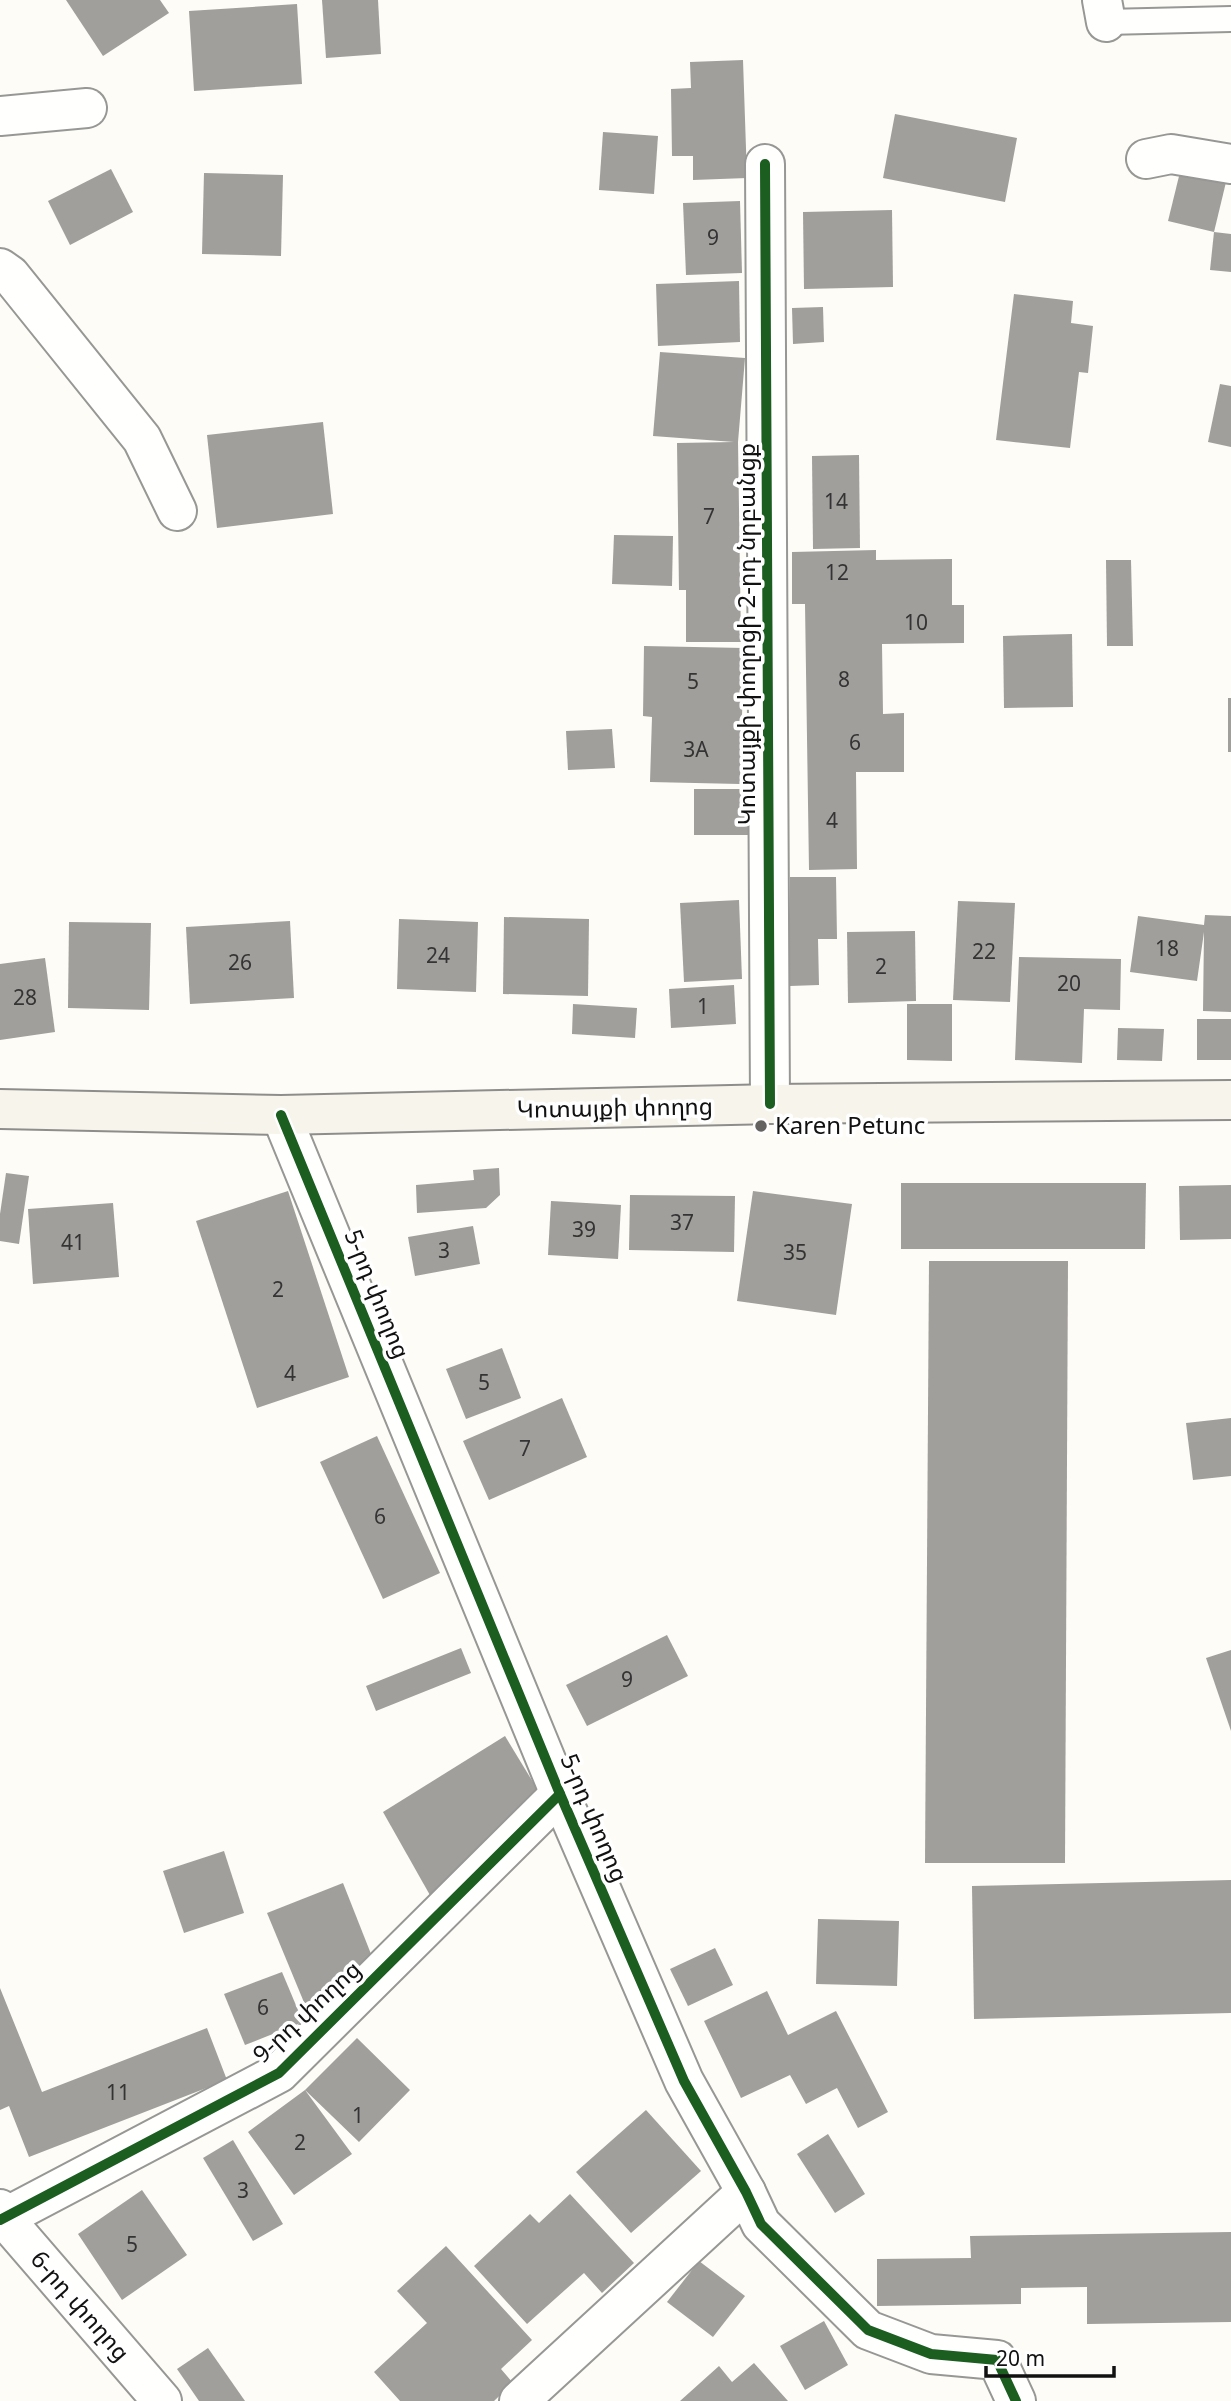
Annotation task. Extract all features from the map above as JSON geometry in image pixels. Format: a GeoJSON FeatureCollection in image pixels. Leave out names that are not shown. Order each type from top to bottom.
{"type":"FeatureCollection","features":[{"type":"Feature","properties":{"kind":"main road","name":"Կոտայքի փողոց"},"geometry":{"type":"LineString","coordinates":[[0,1109],[281,1115],[770,1104],[1231,1100]]}},
{"type":"Feature","properties":{"kind":"street"},"geometry":{"type":"LineString","coordinates":[[0,116],[87,108]]}},
{"type":"Feature","properties":{"kind":"street"},"geometry":{"type":"LineString","coordinates":[[1146,159],[1171,154],[1231,164]]}},
{"type":"Feature","properties":{"kind":"street","name":"Կոտայքի փողոցի 2-րդ նրբանցք"},"geometry":{"type":"LineString","coordinates":[[765,164],[770,1104]]}},
{"type":"Feature","properties":{"kind":"street"},"geometry":{"type":"LineString","coordinates":[[0,268],[10,275],[142,439],[177,511]]}},
{"type":"Feature","properties":{"kind":"street","name":"5-րդ փողոց"},"geometry":{"type":"LineString","coordinates":[[281,1115],[560,1794],[684,2081],[761,2224],[868,2330],[931,2354],[997,2360],[1016,2401]]}},
{"type":"Feature","properties":{"kind":"street","name":"9-րդ փողոց"},"geometry":{"type":"LineString","coordinates":[[1,2216],[279,2073],[560,1794]]}},
{"type":"Feature","properties":{"kind":"street"},"geometry":{"type":"LineString","coordinates":[[519,2401],[746,2192]]}},
{"type":"Feature","properties":{"kind":"street","name":"6-րդ փողոց"},"geometry":{"type":"LineString","coordinates":[[1,2216],[162,2401]]}},
{"type":"Feature","properties":{"kind":"lane"},"geometry":{"type":"LineString","coordinates":[[1104,11],[1231,19]]}},
{"type":"Feature","properties":{"kind":"building"},"geometry":{"type":"Polygon","coordinates":[[[66,0],[160,0],[169,13],[103,56],[66,0]]]}},
{"type":"Feature","properties":{"kind":"building"},"geometry":{"type":"Polygon","coordinates":[[[322,0],[378,0],[381,54],[326,58],[322,0]]]}},
{"type":"Feature","properties":{"kind":"building"},"geometry":{"type":"Polygon","coordinates":[[[297,4],[302,84],[194,91],[189,11],[297,4]]]}},
{"type":"Feature","properties":{"kind":"building"},"geometry":{"type":"Polygon","coordinates":[[[743,60],[747,178],[693,180],[693,156],[672,156],[671,89],[691,88],[690,62],[743,60]]]}},
{"type":"Feature","properties":{"kind":"building"},"geometry":{"type":"Polygon","coordinates":[[[895,114],[1017,138],[1005,202],[883,178],[895,114]]]}},
{"type":"Feature","properties":{"kind":"building"},"geometry":{"type":"Polygon","coordinates":[[[603,132],[658,136],[654,194],[599,190],[603,132]]]}},
{"type":"Feature","properties":{"kind":"building"},"geometry":{"type":"Polygon","coordinates":[[[1181,168],[1227,178],[1214,232],[1168,221],[1181,168]]]}},
{"type":"Feature","properties":{"kind":"building"},"geometry":{"type":"Polygon","coordinates":[[[111,169],[133,212],[70,245],[48,201],[111,169]]]}},
{"type":"Feature","properties":{"kind":"building"},"geometry":{"type":"Polygon","coordinates":[[[204,173],[283,175],[281,256],[202,254],[204,173]]]}},
{"type":"Feature","properties":{"kind":"building"},"geometry":{"type":"Polygon","coordinates":[[[740,201],[742,273],[686,275],[683,203],[740,201]]]}},
{"type":"Feature","properties":{"kind":"building"},"geometry":{"type":"Polygon","coordinates":[[[892,210],[893,287],[804,289],[803,212],[892,210]]]}},
{"type":"Feature","properties":{"kind":"building"},"geometry":{"type":"Polygon","coordinates":[[[1214,232],[1231,234],[1231,272],[1210,270],[1214,232]]]}},
{"type":"Feature","properties":{"kind":"building"},"geometry":{"type":"Polygon","coordinates":[[[739,281],[740,342],[658,346],[656,284],[739,281]]]}},
{"type":"Feature","properties":{"kind":"building"},"geometry":{"type":"Polygon","coordinates":[[[1014,294],[1073,301],[1071,323],[1093,326],[1088,373],[1079,372],[1070,448],[996,440],[1014,294]]]}},
{"type":"Feature","properties":{"kind":"building"},"geometry":{"type":"Polygon","coordinates":[[[823,307],[824,342],[793,344],[792,308],[823,307]]]}},
{"type":"Feature","properties":{"kind":"building"},"geometry":{"type":"Polygon","coordinates":[[[660,352],[745,358],[738,442],[741,642],[686,642],[686,590],[679,590],[677,443],[734,442],[653,436],[660,352]]]}},
{"type":"Feature","properties":{"kind":"building"},"geometry":{"type":"Polygon","coordinates":[[[1220,384],[1231,386],[1231,447],[1208,442],[1220,384]]]}},
{"type":"Feature","properties":{"kind":"building"},"geometry":{"type":"Polygon","coordinates":[[[323,422],[333,514],[217,528],[207,435],[323,422]]]}},
{"type":"Feature","properties":{"kind":"building"},"geometry":{"type":"Polygon","coordinates":[[[859,455],[860,548],[813,549],[812,456],[859,455]]]}},
{"type":"Feature","properties":{"kind":"building"},"geometry":{"type":"Polygon","coordinates":[[[614,535],[673,536],[672,586],[612,584],[614,535]]]}},
{"type":"Feature","properties":{"kind":"building"},"geometry":{"type":"Polygon","coordinates":[[[876,550],[876,560],[952,559],[952,605],[964,605],[964,643],[882,644],[883,714],[904,713],[904,772],[856,772],[857,869],[809,870],[805,604],[792,604],[792,552],[876,550]]]}},
{"type":"Feature","properties":{"kind":"building"},"geometry":{"type":"Polygon","coordinates":[[[1106,560],[1131,560],[1133,646],[1107,646],[1106,560]]]}},
{"type":"Feature","properties":{"kind":"building"},"geometry":{"type":"Polygon","coordinates":[[[1072,634],[1073,707],[1004,708],[1003,636],[1072,634]]]}},
{"type":"Feature","properties":{"kind":"building"},"geometry":{"type":"Polygon","coordinates":[[[644,646],[744,648],[740,784],[650,782],[652,717],[643,716],[644,646]]]}},
{"type":"Feature","properties":{"kind":"building"},"geometry":{"type":"Polygon","coordinates":[[[1228,698],[1231,698],[1231,752],[1228,752],[1228,698]]]}},
{"type":"Feature","properties":{"kind":"building"},"geometry":{"type":"Polygon","coordinates":[[[612,729],[615,768],[568,770],[566,731],[612,729]]]}},
{"type":"Feature","properties":{"kind":"building"},"geometry":{"type":"Polygon","coordinates":[[[694,789],[751,789],[750,835],[694,835],[694,789]]]}},
{"type":"Feature","properties":{"kind":"building"},"geometry":{"type":"Polygon","coordinates":[[[790,877],[836,877],[837,939],[818,939],[819,985],[790,986],[790,877]]]}},
{"type":"Feature","properties":{"kind":"building"},"geometry":{"type":"Polygon","coordinates":[[[739,900],[742,979],[684,982],[680,903],[739,900]]]}},
{"type":"Feature","properties":{"kind":"building"},"geometry":{"type":"Polygon","coordinates":[[[958,901],[1015,903],[1010,1002],[953,1000],[958,901]]]}},
{"type":"Feature","properties":{"kind":"building"},"geometry":{"type":"Polygon","coordinates":[[[1205,915],[1231,916],[1231,1012],[1203,1011],[1204,932],[1197,981],[1130,972],[1138,916],[1204,925],[1205,915]]]}},
{"type":"Feature","properties":{"kind":"building"},"geometry":{"type":"Polygon","coordinates":[[[504,917],[589,919],[588,996],[503,994],[504,917]]]}},
{"type":"Feature","properties":{"kind":"building"},"geometry":{"type":"Polygon","coordinates":[[[399,919],[478,922],[476,992],[397,989],[399,919]]]}},
{"type":"Feature","properties":{"kind":"building"},"geometry":{"type":"Polygon","coordinates":[[[290,921],[294,998],[190,1004],[186,927],[290,921]]]}},
{"type":"Feature","properties":{"kind":"building"},"geometry":{"type":"Polygon","coordinates":[[[69,922],[151,923],[149,1010],[68,1008],[69,922]]]}},
{"type":"Feature","properties":{"kind":"building"},"geometry":{"type":"Polygon","coordinates":[[[915,931],[916,1001],[848,1003],[847,932],[915,931]]]}},
{"type":"Feature","properties":{"kind":"building"},"geometry":{"type":"Polygon","coordinates":[[[1019,957],[1121,959],[1120,1010],[1084,1009],[1082,1063],[1015,1060],[1019,957]]]}},
{"type":"Feature","properties":{"kind":"building"},"geometry":{"type":"Polygon","coordinates":[[[45,958],[55,1032],[0,1040],[0,964],[45,958]]]}},
{"type":"Feature","properties":{"kind":"building"},"geometry":{"type":"Polygon","coordinates":[[[734,985],[736,1024],[671,1028],[669,989],[734,985]]]}},
{"type":"Feature","properties":{"kind":"building"},"geometry":{"type":"Polygon","coordinates":[[[573,1004],[637,1008],[635,1038],[572,1034],[573,1004]]]}},
{"type":"Feature","properties":{"kind":"building"},"geometry":{"type":"Polygon","coordinates":[[[907,1004],[952,1004],[952,1061],[907,1060],[907,1004]]]}},
{"type":"Feature","properties":{"kind":"building"},"geometry":{"type":"Polygon","coordinates":[[[1197,1019],[1231,1019],[1231,1060],[1197,1060],[1197,1019]]]}},
{"type":"Feature","properties":{"kind":"building"},"geometry":{"type":"Polygon","coordinates":[[[1118,1028],[1164,1029],[1162,1061],[1117,1060],[1118,1028]]]}},
{"type":"Feature","properties":{"kind":"building"},"geometry":{"type":"Polygon","coordinates":[[[499,1168],[500,1195],[486,1208],[417,1213],[416,1185],[474,1180],[473,1170],[499,1168]]]}},
{"type":"Feature","properties":{"kind":"building"},"geometry":{"type":"Polygon","coordinates":[[[6,1173],[29,1176],[19,1244],[0,1241],[0,1214],[6,1173]]]}},
{"type":"Feature","properties":{"kind":"building"},"geometry":{"type":"Polygon","coordinates":[[[901,1183],[1146,1183],[1145,1249],[901,1249],[901,1183]]]}},
{"type":"Feature","properties":{"kind":"building"},"geometry":{"type":"Polygon","coordinates":[[[1231,1185],[1231,1239],[1180,1240],[1179,1186],[1231,1185]]]}},
{"type":"Feature","properties":{"kind":"building"},"geometry":{"type":"Polygon","coordinates":[[[288,1191],[349,1377],[257,1408],[196,1221],[288,1191]]]}},
{"type":"Feature","properties":{"kind":"building"},"geometry":{"type":"Polygon","coordinates":[[[753,1191],[852,1204],[836,1315],[737,1301],[753,1191]]]}},
{"type":"Feature","properties":{"kind":"building"},"geometry":{"type":"Polygon","coordinates":[[[630,1195],[735,1196],[734,1252],[629,1250],[630,1195]]]}},
{"type":"Feature","properties":{"kind":"building"},"geometry":{"type":"Polygon","coordinates":[[[551,1201],[621,1205],[618,1259],[548,1255],[551,1201]]]}},
{"type":"Feature","properties":{"kind":"building"},"geometry":{"type":"Polygon","coordinates":[[[113,1203],[119,1277],[33,1284],[28,1209],[113,1203]]]}},
{"type":"Feature","properties":{"kind":"building"},"geometry":{"type":"Polygon","coordinates":[[[473,1226],[480,1264],[415,1276],[408,1237],[473,1226]]]}},
{"type":"Feature","properties":{"kind":"building"},"geometry":{"type":"Polygon","coordinates":[[[929,1261],[1068,1261],[1065,1863],[925,1863],[929,1261]]]}},
{"type":"Feature","properties":{"kind":"building"},"geometry":{"type":"Polygon","coordinates":[[[502,1348],[521,1398],[466,1419],[446,1369],[502,1348]]]}},
{"type":"Feature","properties":{"kind":"building"},"geometry":{"type":"Polygon","coordinates":[[[562,1398],[587,1457],[489,1500],[463,1441],[562,1398]]]}},
{"type":"Feature","properties":{"kind":"building"},"geometry":{"type":"Polygon","coordinates":[[[1231,1418],[1231,1476],[1193,1480],[1186,1423],[1231,1418]]]}},
{"type":"Feature","properties":{"kind":"building"},"geometry":{"type":"Polygon","coordinates":[[[377,1436],[440,1573],[383,1599],[320,1462],[377,1436]]]}},
{"type":"Feature","properties":{"kind":"building"},"geometry":{"type":"Polygon","coordinates":[[[667,1635],[688,1676],[587,1726],[566,1685],[667,1635]]]}},
{"type":"Feature","properties":{"kind":"building"},"geometry":{"type":"Polygon","coordinates":[[[461,1648],[471,1673],[376,1711],[366,1686],[461,1648]]]}},
{"type":"Feature","properties":{"kind":"building"},"geometry":{"type":"Polygon","coordinates":[[[1231,1650],[1231,1731],[1206,1658],[1231,1650]]]}},
{"type":"Feature","properties":{"kind":"building"},"geometry":{"type":"Polygon","coordinates":[[[505,1736],[542,1797],[431,1897],[383,1812],[505,1736]]]}},
{"type":"Feature","properties":{"kind":"building"},"geometry":{"type":"Polygon","coordinates":[[[224,1851],[244,1913],[184,1933],[163,1871],[224,1851]]]}},
{"type":"Feature","properties":{"kind":"building"},"geometry":{"type":"Polygon","coordinates":[[[1231,1880],[1231,2013],[974,2019],[972,1886],[1231,1880]]]}},
{"type":"Feature","properties":{"kind":"building"},"geometry":{"type":"Polygon","coordinates":[[[343,1883],[371,1954],[308,2012],[267,1913],[343,1883]]]}},
{"type":"Feature","properties":{"kind":"building"},"geometry":{"type":"Polygon","coordinates":[[[818,1919],[899,1921],[897,1986],[816,1984],[818,1919]]]}},
{"type":"Feature","properties":{"kind":"building"},"geometry":{"type":"Polygon","coordinates":[[[715,1948],[733,1985],[688,2006],[670,1969],[715,1948]]]}},
{"type":"Feature","properties":{"kind":"building"},"geometry":{"type":"Polygon","coordinates":[[[282,1972],[303,2022],[245,2045],[224,1994],[282,1972]]]}},
{"type":"Feature","properties":{"kind":"building"},"geometry":{"type":"Polygon","coordinates":[[[0,1988],[42,2092],[207,2028],[227,2080],[29,2157],[9,2106],[0,2110],[0,1988]]]}},
{"type":"Feature","properties":{"kind":"building"},"geometry":{"type":"Polygon","coordinates":[[[767,1991],[788,2035],[836,2011],[888,2112],[858,2128],[837,2088],[806,2104],[790,2075],[741,2098],[704,2021],[767,1991]]]}},
{"type":"Feature","properties":{"kind":"building"},"geometry":{"type":"Polygon","coordinates":[[[357,2038],[410,2090],[359,2142],[305,2090],[357,2038]]]}},
{"type":"Feature","properties":{"kind":"building"},"geometry":{"type":"Polygon","coordinates":[[[305,2090],[352,2154],[294,2195],[248,2132],[305,2090]]]}},
{"type":"Feature","properties":{"kind":"building"},"geometry":{"type":"Polygon","coordinates":[[[646,2110],[701,2171],[631,2233],[576,2172],[646,2110]]]}},
{"type":"Feature","properties":{"kind":"building"},"geometry":{"type":"Polygon","coordinates":[[[828,2134],[865,2194],[835,2213],[797,2154],[828,2134]]]}},
{"type":"Feature","properties":{"kind":"building"},"geometry":{"type":"Polygon","coordinates":[[[233,2140],[283,2224],[253,2241],[203,2158],[233,2140]]]}},
{"type":"Feature","properties":{"kind":"building"},"geometry":{"type":"Polygon","coordinates":[[[142,2190],[187,2255],[122,2300],[78,2234],[142,2190]]]}},
{"type":"Feature","properties":{"kind":"building"},"geometry":{"type":"Polygon","coordinates":[[[570,2194],[634,2263],[602,2293],[584,2273],[527,2324],[474,2266],[530,2214],[539,2223],[570,2194]]]}},
{"type":"Feature","properties":{"kind":"building"},"geometry":{"type":"Polygon","coordinates":[[[1231,2232],[1231,2322],[1087,2324],[1087,2287],[1021,2288],[1021,2304],[877,2306],[877,2259],[971,2258],[970,2236],[1231,2232]]]}},
{"type":"Feature","properties":{"kind":"building"},"geometry":{"type":"Polygon","coordinates":[[[446,2246],[532,2340],[501,2369],[513,2383],[494,2401],[400,2401],[374,2372],[427,2323],[397,2291],[446,2246]]]}},
{"type":"Feature","properties":{"kind":"building"},"geometry":{"type":"Polygon","coordinates":[[[699,2261],[745,2296],[713,2337],[667,2302],[699,2261]]]}},
{"type":"Feature","properties":{"kind":"building"},"geometry":{"type":"Polygon","coordinates":[[[824,2321],[848,2365],[805,2390],[780,2346],[824,2321]]]}},
{"type":"Feature","properties":{"kind":"building"},"geometry":{"type":"Polygon","coordinates":[[[208,2348],[245,2401],[199,2401],[177,2369],[208,2348]]]}},
{"type":"Feature","properties":{"kind":"building"},"geometry":{"type":"Polygon","coordinates":[[[754,2363],[788,2401],[680,2401],[719,2366],[732,2382],[754,2363]]]}},
{"type":"Feature","properties":{"kind":"cycle path"},"geometry":{"type":"LineString","coordinates":[[765,164],[770,1104]]}},
{"type":"Feature","properties":{"kind":"cycle path"},"geometry":{"type":"LineString","coordinates":[[281,1115],[560,1794],[684,2081],[761,2224],[868,2330],[931,2354],[997,2360],[1016,2401]]}},
{"type":"Feature","properties":{"kind":"cycle path"},"geometry":{"type":"LineString","coordinates":[[0,2220],[279,2073],[560,1794]]}},
{"type":"Feature","properties":{"kind":"place","name":"Karen Petunc"},"geometry":{"type":"Point","coordinates":[761,1126]}}]}
